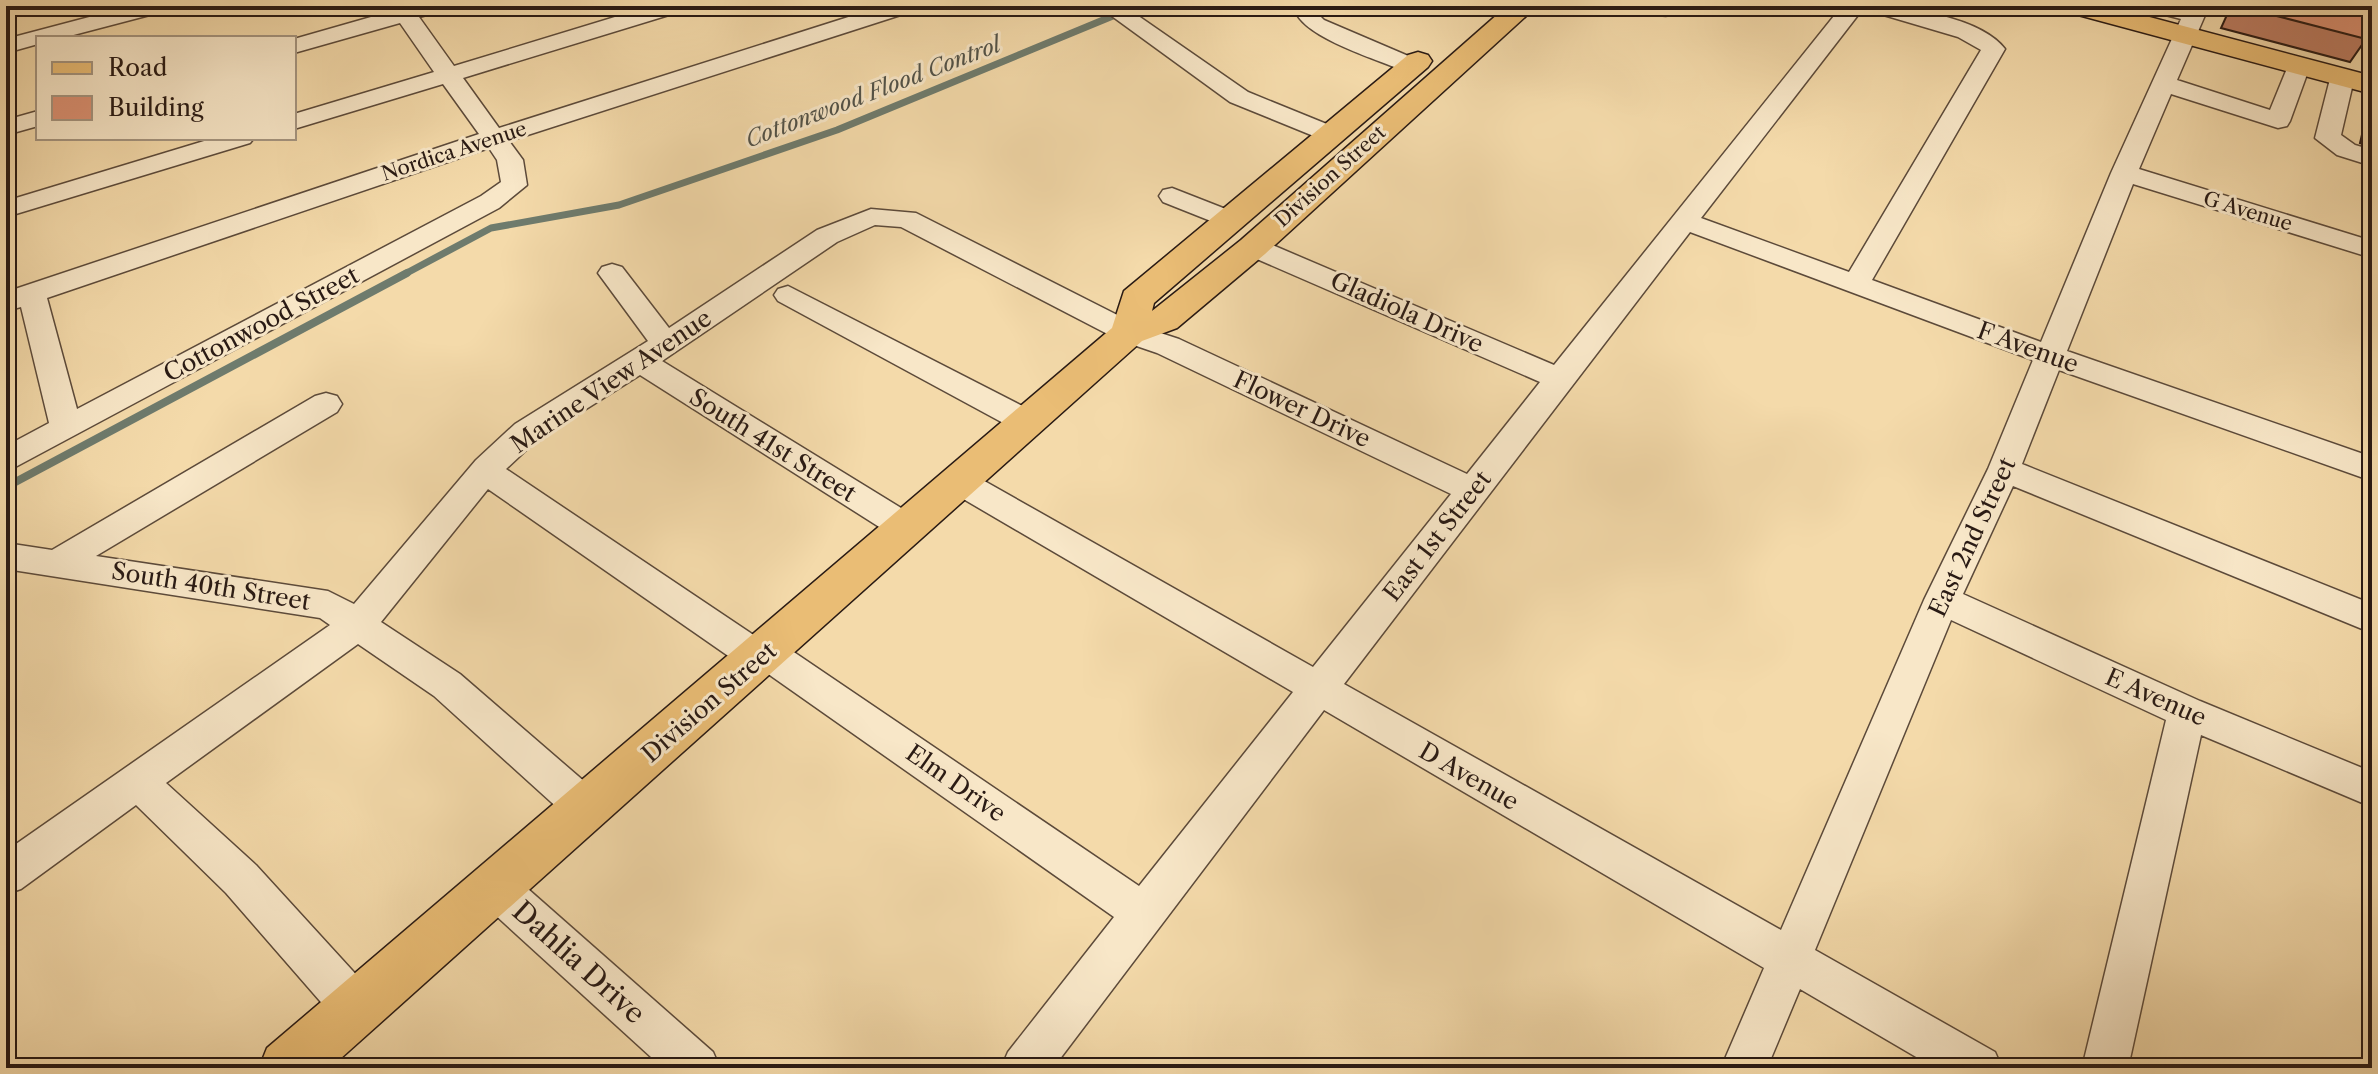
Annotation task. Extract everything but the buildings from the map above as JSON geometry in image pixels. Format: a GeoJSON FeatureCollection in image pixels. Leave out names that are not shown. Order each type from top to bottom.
{"type":"FeatureCollection","features":[{"type":"Feature","properties":{"kind":"main road","name":"Division Street"},"geometry":{"type":"LineString","coordinates":[[1129,333],[1137,299],[1482,6]]}},
{"type":"Feature","properties":{"kind":"main road","name":"Division Street"},"geometry":{"type":"LineString","coordinates":[[287,1068],[763,656],[1129,333],[1164,320],[1253,247],[1523,6]]}},
{"type":"Feature","properties":{"kind":"main road"},"geometry":{"type":"LineString","coordinates":[[2095,8],[2193,19],[2298,66],[2372,87]]}},
{"type":"Feature","properties":{"kind":"street"},"geometry":{"type":"LineString","coordinates":[[44,36],[157,6]]}},
{"type":"Feature","properties":{"kind":"street"},"geometry":{"type":"LineString","coordinates":[[296,45],[402,10],[434,6]]}},
{"type":"Feature","properties":{"kind":"street"},"geometry":{"type":"LineString","coordinates":[[296,121],[674,6]]}},
{"type":"Feature","properties":{"kind":"street","name":"Nordica Avenue"},"geometry":{"type":"LineString","coordinates":[[19,298],[493,138],[905,6]]}},
{"type":"Feature","properties":{"kind":"street"},"geometry":{"type":"LineString","coordinates":[[1109,6],[1239,97],[1330,134]]}},
{"type":"Feature","properties":{"kind":"street"},"geometry":{"type":"LineString","coordinates":[[1305,6],[1306,14],[1316,25],[1412,66]]}},
{"type":"Feature","properties":{"kind":"street","name":"East 1st Street"},"geometry":{"type":"LineString","coordinates":[[1024,1068],[1472,490],[1854,6]]}},
{"type":"Feature","properties":{"kind":"street"},"geometry":{"type":"LineString","coordinates":[[1856,284],[1993,49],[1966,32],[1878,6]]}},
{"type":"Feature","properties":{"kind":"street"},"geometry":{"type":"LineString","coordinates":[[2158,6],[2193,19]]}},
{"type":"Feature","properties":{"kind":"street"},"geometry":{"type":"LineString","coordinates":[[402,10],[493,138]]}},
{"type":"Feature","properties":{"kind":"street","name":"East 2nd Street"},"geometry":{"type":"LineString","coordinates":[[1744,1068],[1942,600],[2004,469],[2124,173],[2193,19]]}},
{"type":"Feature","properties":{"kind":"street"},"geometry":{"type":"LineString","coordinates":[[6,46],[36,38]]}},
{"type":"Feature","properties":{"kind":"street"},"geometry":{"type":"LineString","coordinates":[[2164,84],[2278,121],[2298,66]]}},
{"type":"Feature","properties":{"kind":"street"},"geometry":{"type":"LineString","coordinates":[[2342,79],[2328,138],[2346,150],[2372,158]]}},
{"type":"Feature","properties":{"kind":"street"},"geometry":{"type":"LineString","coordinates":[[6,128],[36,119]]}},
{"type":"Feature","properties":{"kind":"street","name":"Cottonwood Street"},"geometry":{"type":"LineString","coordinates":[[6,460],[490,202],[514,185],[510,160],[493,138]]}},
{"type":"Feature","properties":{"kind":"street"},"geometry":{"type":"LineString","coordinates":[[6,209],[234,140]]}},
{"type":"Feature","properties":{"kind":"street","name":"G Avenue"},"geometry":{"type":"LineString","coordinates":[[2124,173],[2372,250]]}},
{"type":"Feature","properties":{"kind":"street"},"geometry":{"type":"LineString","coordinates":[[1172,196],[1231,221]]}},
{"type":"Feature","properties":{"kind":"street","name":"Marine View Avenue"},"geometry":{"type":"LineString","coordinates":[[8,869],[359,624],[485,471],[526,432],[653,353],[827,236],[871,217],[907,219],[1129,333]]}},
{"type":"Feature","properties":{"kind":"street","name":"F Avenue"},"geometry":{"type":"LineString","coordinates":[[1685,221],[2048,355],[2372,469]]}},
{"type":"Feature","properties":{"kind":"street","name":"Gladiola Drive"},"geometry":{"type":"LineString","coordinates":[[1253,247],[1560,379]]}},
{"type":"Feature","properties":{"kind":"street"},"geometry":{"type":"LineString","coordinates":[[612,273],[653,353]]}},
{"type":"Feature","properties":{"kind":"street"},"geometry":{"type":"LineString","coordinates":[[788,295],[1029,423]]}},
{"type":"Feature","properties":{"kind":"street"},"geometry":{"type":"LineString","coordinates":[[19,298],[66,427]]}},
{"type":"Feature","properties":{"kind":"street","name":"Flower Drive"},"geometry":{"type":"LineString","coordinates":[[1129,333],[1168,346],[1472,490]]}},
{"type":"Feature","properties":{"kind":"street","name":"South 41st Street"},"geometry":{"type":"LineString","coordinates":[[653,353],[907,528]]}},
{"type":"Feature","properties":{"kind":"street"},"geometry":{"type":"LineString","coordinates":[[59,562],[326,404]]}},
{"type":"Feature","properties":{"kind":"street"},"geometry":{"type":"LineString","coordinates":[[2004,469],[2372,619]]}},
{"type":"Feature","properties":{"kind":"street","name":"Elm Drive"},"geometry":{"type":"LineString","coordinates":[[485,471],[1145,914]]}},
{"type":"Feature","properties":{"kind":"street","name":"D Avenue"},"geometry":{"type":"LineString","coordinates":[[960,482],[1979,1068]]}},
{"type":"Feature","properties":{"kind":"street","name":"South 40th Street"},"geometry":{"type":"LineString","coordinates":[[6,556],[328,605],[447,685],[586,808]]}},
{"type":"Feature","properties":{"kind":"street","name":"E Avenue"},"geometry":{"type":"LineString","coordinates":[[1942,600],[2187,712],[2372,790]]}},
{"type":"Feature","properties":{"kind":"street"},"geometry":{"type":"LineString","coordinates":[[2105,1068],[2187,712]]}},
{"type":"Feature","properties":{"kind":"street"},"geometry":{"type":"LineString","coordinates":[[137,781],[241,879],[356,1008]]}},
{"type":"Feature","properties":{"kind":"street","name":"Dahlia Drive"},"geometry":{"type":"LineString","coordinates":[[496,888],[697,1068]]}},
{"type":"Feature","properties":{"kind":"waterway","name":"Cottonwood Flood Control"},"geometry":{"type":"LineString","coordinates":[[403,275],[491,228],[619,205],[837,130],[1137,6]]}},
{"type":"Feature","properties":{"kind":"waterway"},"geometry":{"type":"LineString","coordinates":[[6,487],[407,273]]}}]}
